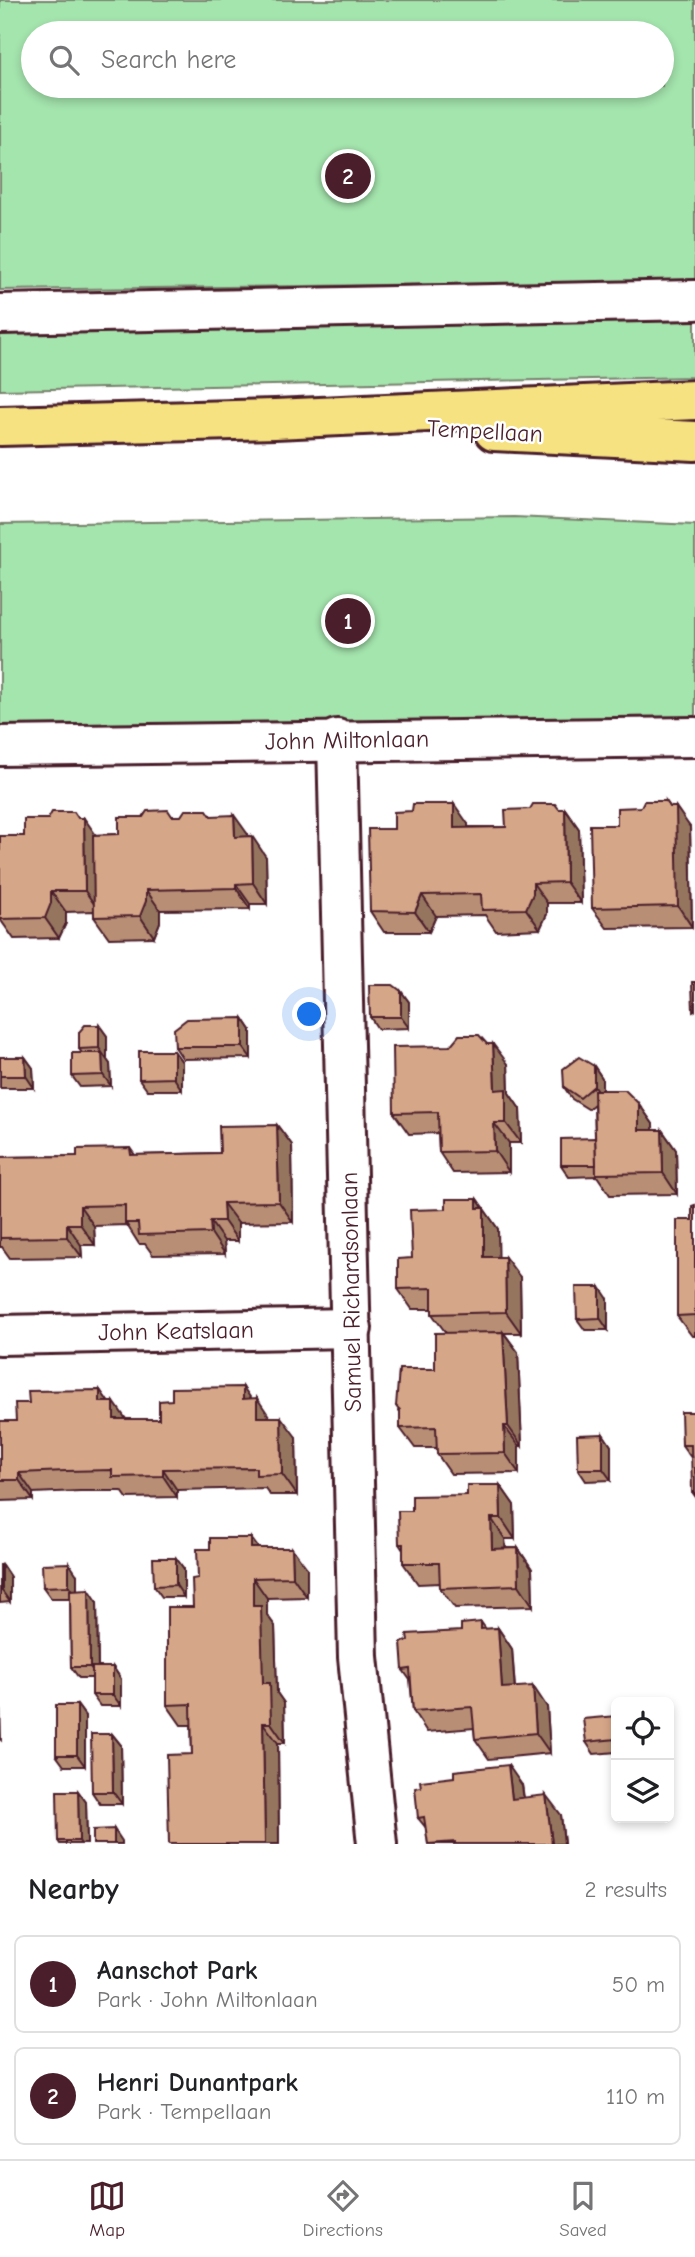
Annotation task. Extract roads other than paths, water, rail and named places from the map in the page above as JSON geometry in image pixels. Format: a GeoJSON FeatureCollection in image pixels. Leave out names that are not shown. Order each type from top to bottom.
{"type":"FeatureCollection","features":[{"type":"Feature","properties":{"kind":"main road","name":"Tempellaan"},"geometry":{"type":"LineString","coordinates":[[0,426],[275,419],[695,400]]}},
{"type":"Feature","properties":{"kind":"main road","name":"Tempellaan"},"geometry":{"type":"LineString","coordinates":[[275,419],[695,441]]}},
{"type":"Feature","properties":{"kind":"street"},"geometry":{"type":"LineString","coordinates":[[0,314],[695,300]]}},
{"type":"Feature","properties":{"kind":"street","name":"John Miltonlaan"},"geometry":{"type":"LineString","coordinates":[[0,746],[337,739],[695,737]]}},
{"type":"Feature","properties":{"kind":"street","name":"Samuel Richardsonlaan"},"geometry":{"type":"LineString","coordinates":[[337,739],[358,1657],[377,1844]]}},
{"type":"Feature","properties":{"kind":"street","name":"John Keatslaan"},"geometry":{"type":"LineString","coordinates":[[0,1335],[352,1328]]}},
{"type":"Feature","properties":{"kind":"place","name":"Henri Dunantpark"},"geometry":{"type":"Point","coordinates":[348,176]}},
{"type":"Feature","properties":{"kind":"place","name":"Aanschot Park"},"geometry":{"type":"Point","coordinates":[348,621]}}]}
